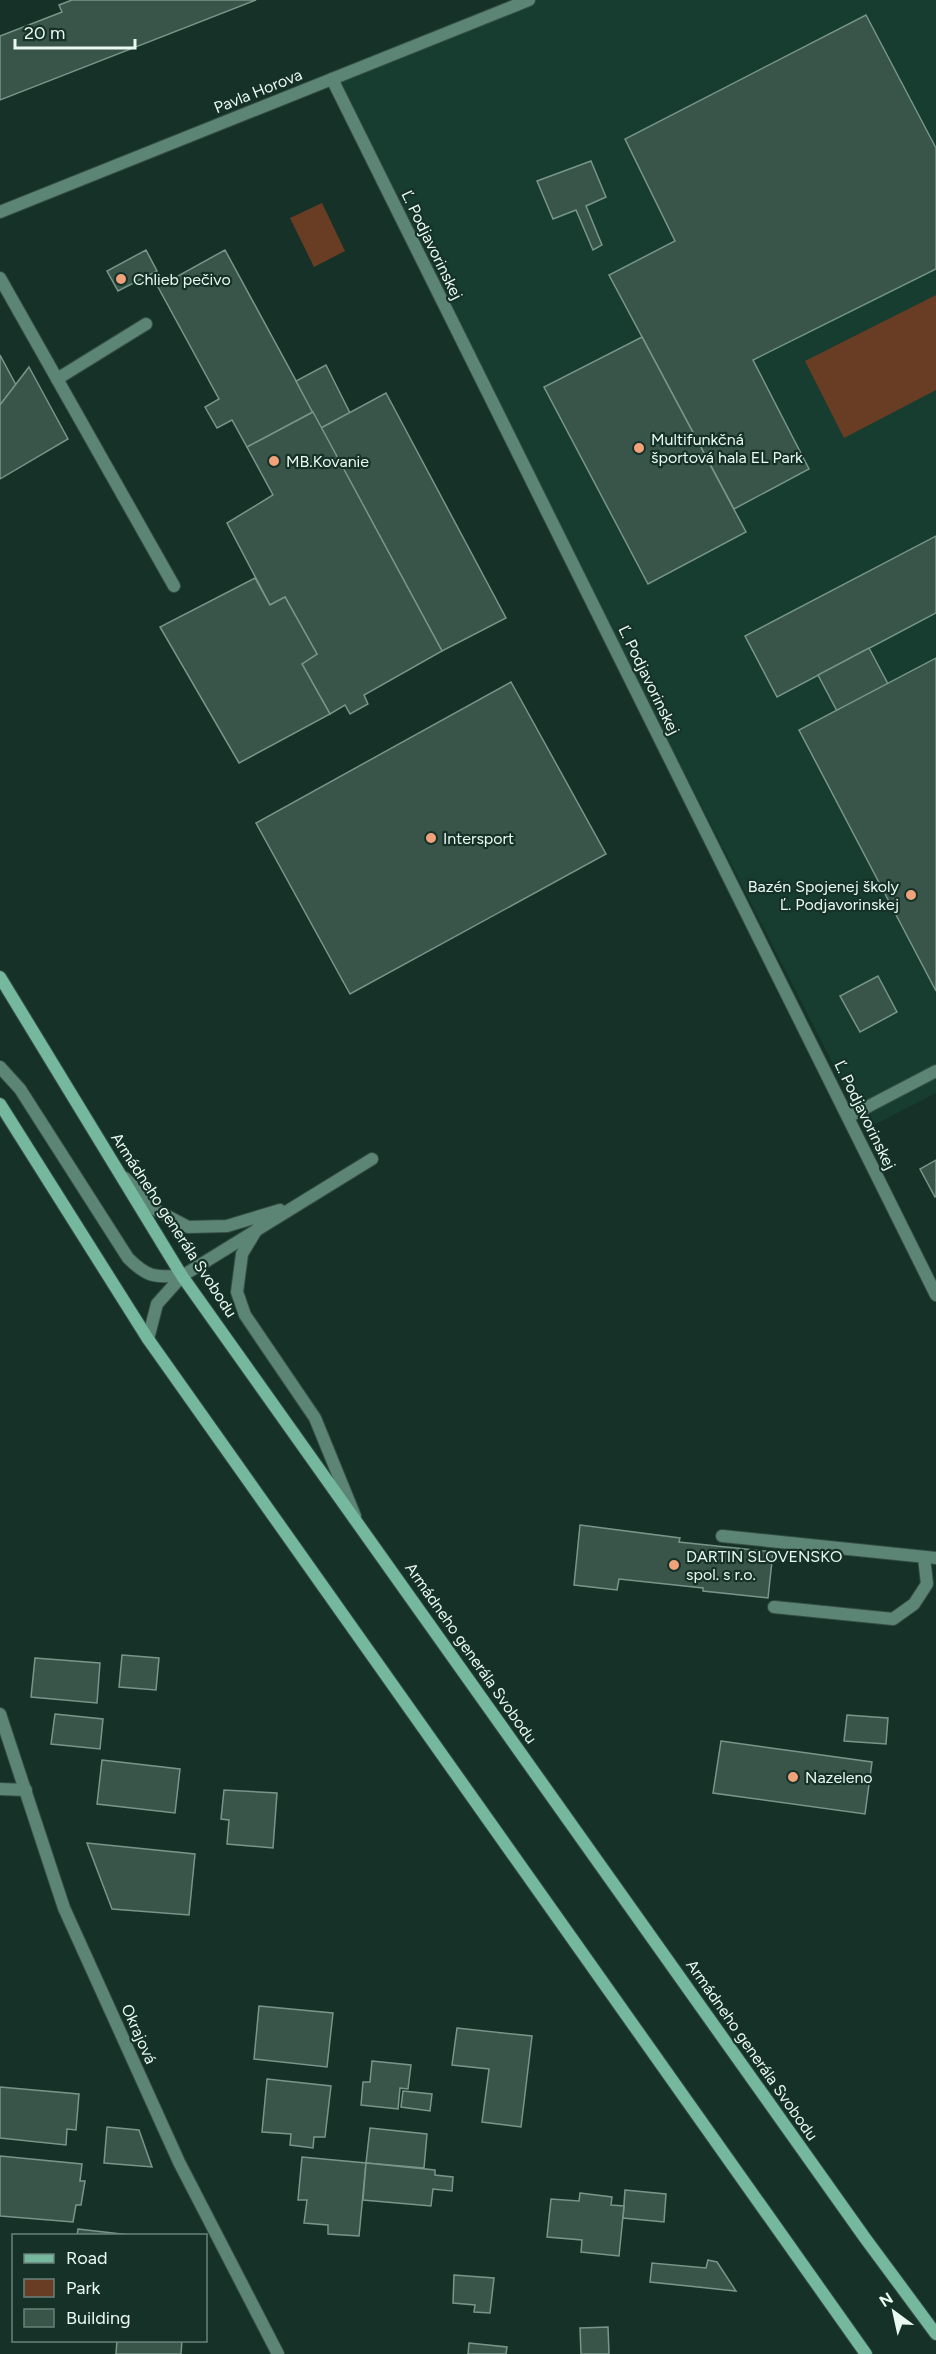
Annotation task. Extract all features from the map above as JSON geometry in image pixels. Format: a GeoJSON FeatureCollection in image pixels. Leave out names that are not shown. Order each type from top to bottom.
{"type":"FeatureCollection","features":[{"type":"Feature","properties":{"kind":"street","name":"Pavla Horova"},"geometry":{"type":"LineString","coordinates":[[0,212],[529,0]]}},
{"type":"Feature","properties":{"kind":"street","name":"Ľ. Podjavorinskej"},"geometry":{"type":"LineString","coordinates":[[332,79],[936,1295]]}},
{"type":"Feature","properties":{"kind":"street"},"geometry":{"type":"LineString","coordinates":[[0,278],[174,586]]}},
{"type":"Feature","properties":{"kind":"street"},"geometry":{"type":"LineString","coordinates":[[57,379],[146,324]]}},
{"type":"Feature","properties":{"kind":"street","name":"Armádneho generála Svobodu"},"geometry":{"type":"LineString","coordinates":[[0,977],[182,1276],[851,2219],[936,2334]]}},
{"type":"Feature","properties":{"kind":"street"},"geometry":{"type":"LineString","coordinates":[[0,1066],[20,1089],[128,1258],[142,1272],[160,1277],[182,1276]]}},
{"type":"Feature","properties":{"kind":"street"},"geometry":{"type":"LineString","coordinates":[[848,1117],[936,1071]]}},
{"type":"Feature","properties":{"kind":"street"},"geometry":{"type":"LineString","coordinates":[[0,1104],[147,1339],[866,2354]]}},
{"type":"Feature","properties":{"kind":"street"},"geometry":{"type":"LineString","coordinates":[[147,1339],[157,1304],[182,1276],[372,1159]]}},
{"type":"Feature","properties":{"kind":"street"},"geometry":{"type":"LineString","coordinates":[[119,1171],[156,1210],[188,1227],[227,1226],[296,1206]]}},
{"type":"Feature","properties":{"kind":"street"},"geometry":{"type":"LineString","coordinates":[[257,1229],[242,1254],[237,1292],[245,1315],[315,1418],[358,1523]]}},
{"type":"Feature","properties":{"kind":"street"},"geometry":{"type":"LineString","coordinates":[[722,1536],[930,1558],[927,1584],[914,1605],[893,1619],[774,1607]]}},
{"type":"Feature","properties":{"kind":"street","name":"Okrajová"},"geometry":{"type":"LineString","coordinates":[[0,1714],[64,1908],[179,2162],[278,2354]]}},
{"type":"Feature","properties":{"kind":"street"},"geometry":{"type":"LineString","coordinates":[[0,1789],[26,1790]]}},
{"type":"Feature","properties":{"kind":"shaded area"},"geometry":{"type":"Polygon","coordinates":[[[532,0],[936,0],[936,1093],[866,1129],[332,79],[532,0]]]}},
{"type":"Feature","properties":{"kind":"green space"},"geometry":{"type":"Polygon","coordinates":[[[322,203],[345,251],[314,267],[290,218],[322,203]]]}},
{"type":"Feature","properties":{"kind":"green space"},"geometry":{"type":"Polygon","coordinates":[[[936,295],[936,390],[844,438],[805,361],[936,295]]]}},
{"type":"Feature","properties":{"kind":"building"},"geometry":{"type":"Polygon","coordinates":[[[72,0],[256,0],[0,100],[0,36],[62,12],[59,5],[72,0]]]}},
{"type":"Feature","properties":{"kind":"building"},"geometry":{"type":"Polygon","coordinates":[[[866,15],[936,148],[936,269],[753,360],[809,469],[734,509],[609,275],[675,241],[625,139],[866,15]]]}},
{"type":"Feature","properties":{"kind":"building"},"geometry":{"type":"Polygon","coordinates":[[[591,161],[606,197],[586,206],[602,245],[593,250],[576,210],[553,219],[537,181],[591,161]]]}},
{"type":"Feature","properties":{"kind":"building"},"geometry":{"type":"Polygon","coordinates":[[[146,250],[157,271],[118,291],[107,271],[146,250]]]}},
{"type":"Feature","properties":{"kind":"building"},"geometry":{"type":"Polygon","coordinates":[[[225,250],[313,412],[247,447],[232,420],[217,428],[205,407],[219,399],[158,287],[225,250]]]}},
{"type":"Feature","properties":{"kind":"building","name":"Multifunkčná športová hala EL Park"},"geometry":{"type":"Polygon","coordinates":[[[642,337],[746,532],[648,584],[544,387],[642,337]]]}},
{"type":"Feature","properties":{"kind":"building"},"geometry":{"type":"Polygon","coordinates":[[[0,355],[16,385],[0,405],[0,355]]]}},
{"type":"Feature","properties":{"kind":"building"},"geometry":{"type":"Polygon","coordinates":[[[326,365],[350,413],[321,428],[296,381],[326,365]]]}},
{"type":"Feature","properties":{"kind":"building"},"geometry":{"type":"Polygon","coordinates":[[[29,367],[68,439],[0,479],[0,405],[29,367]]]}},
{"type":"Feature","properties":{"kind":"building"},"geometry":{"type":"Polygon","coordinates":[[[386,393],[506,618],[442,651],[321,428],[386,393]]]}},
{"type":"Feature","properties":{"kind":"building"},"geometry":{"type":"Polygon","coordinates":[[[313,412],[442,651],[364,695],[368,704],[350,714],[345,705],[330,714],[302,664],[317,654],[285,597],[270,605],[227,523],[273,495],[247,447],[313,412]]]}},
{"type":"Feature","properties":{"kind":"building"},"geometry":{"type":"Polygon","coordinates":[[[936,536],[936,613],[777,697],[745,636],[936,536]]]}},
{"type":"Feature","properties":{"kind":"building"},"geometry":{"type":"Polygon","coordinates":[[[255,578],[270,605],[285,597],[317,654],[302,664],[330,714],[239,763],[160,627],[255,578]]]}},
{"type":"Feature","properties":{"kind":"building"},"geometry":{"type":"Polygon","coordinates":[[[869,648],[888,684],[837,711],[818,675],[869,648]]]}},
{"type":"Feature","properties":{"kind":"building","name":"Bazén Spojenej školy Ľ. Podjavorinskej"},"geometry":{"type":"Polygon","coordinates":[[[936,658],[936,991],[799,730],[936,658]]]}},
{"type":"Feature","properties":{"kind":"building","name":"Intersport"},"geometry":{"type":"Polygon","coordinates":[[[511,682],[606,854],[350,994],[256,823],[511,682]]]}},
{"type":"Feature","properties":{"kind":"building"},"geometry":{"type":"Polygon","coordinates":[[[878,976],[897,1012],[860,1032],[840,996],[878,976]]]}},
{"type":"Feature","properties":{"kind":"building"},"geometry":{"type":"Polygon","coordinates":[[[936,1160],[936,1196],[935,1197],[920,1169],[936,1160]]]}},
{"type":"Feature","properties":{"kind":"building","name":"DARTIN SLOVENSKO spol. s r.o."},"geometry":{"type":"Polygon","coordinates":[[[580,1525],[680,1538],[679,1542],[773,1552],[768,1598],[619,1579],[617,1590],[574,1585],[580,1525]]]}},
{"type":"Feature","properties":{"kind":"building"},"geometry":{"type":"Polygon","coordinates":[[[122,1655],[159,1658],[156,1690],[119,1687],[122,1655]]]}},
{"type":"Feature","properties":{"kind":"building"},"geometry":{"type":"Polygon","coordinates":[[[35,1658],[100,1663],[97,1703],[31,1697],[35,1658]]]}},
{"type":"Feature","properties":{"kind":"building"},"geometry":{"type":"Polygon","coordinates":[[[55,1714],[103,1719],[100,1749],[51,1744],[55,1714]]]}},
{"type":"Feature","properties":{"kind":"building"},"geometry":{"type":"Polygon","coordinates":[[[847,1715],[888,1718],[886,1744],[844,1741],[847,1715]]]}},
{"type":"Feature","properties":{"kind":"building","name":"Nazeleno"},"geometry":{"type":"Polygon","coordinates":[[[721,1741],[872,1762],[865,1814],[713,1793],[721,1741]]]}},
{"type":"Feature","properties":{"kind":"building"},"geometry":{"type":"Polygon","coordinates":[[[102,1760],[180,1769],[175,1813],[97,1804],[102,1760]]]}},
{"type":"Feature","properties":{"kind":"building"},"geometry":{"type":"Polygon","coordinates":[[[224,1790],[277,1793],[273,1848],[227,1844],[229,1820],[221,1819],[224,1790]]]}},
{"type":"Feature","properties":{"kind":"building"},"geometry":{"type":"Polygon","coordinates":[[[87,1843],[195,1854],[189,1915],[112,1909],[87,1843]]]}},
{"type":"Feature","properties":{"kind":"building"},"geometry":{"type":"Polygon","coordinates":[[[259,2006],[333,2013],[327,2067],[254,2059],[259,2006]]]}},
{"type":"Feature","properties":{"kind":"building"},"geometry":{"type":"Polygon","coordinates":[[[457,2028],[532,2036],[521,2127],[482,2122],[489,2069],[452,2065],[457,2028]]]}},
{"type":"Feature","properties":{"kind":"building"},"geometry":{"type":"Polygon","coordinates":[[[372,2061],[411,2065],[408,2089],[400,2088],[398,2109],[361,2105],[363,2082],[370,2082],[372,2061]]]}},
{"type":"Feature","properties":{"kind":"building"},"geometry":{"type":"Polygon","coordinates":[[[267,2079],[331,2086],[325,2137],[314,2137],[313,2148],[290,2145],[291,2134],[262,2132],[267,2079]]]}},
{"type":"Feature","properties":{"kind":"building"},"geometry":{"type":"Polygon","coordinates":[[[0,2087],[79,2094],[76,2130],[67,2129],[66,2145],[0,2138],[0,2087]]]}},
{"type":"Feature","properties":{"kind":"building"},"geometry":{"type":"Polygon","coordinates":[[[403,2091],[432,2094],[430,2111],[401,2107],[403,2091]]]}},
{"type":"Feature","properties":{"kind":"building"},"geometry":{"type":"Polygon","coordinates":[[[107,2127],[139,2130],[152,2167],[104,2163],[107,2127]]]}},
{"type":"Feature","properties":{"kind":"building"},"geometry":{"type":"Polygon","coordinates":[[[370,2128],[427,2134],[424,2168],[366,2163],[370,2128]]]}},
{"type":"Feature","properties":{"kind":"building"},"geometry":{"type":"Polygon","coordinates":[[[0,2156],[82,2164],[80,2181],[85,2181],[81,2205],[76,2205],[73,2222],[0,2216],[0,2156]]]}},
{"type":"Feature","properties":{"kind":"building"},"geometry":{"type":"Polygon","coordinates":[[[302,2157],[366,2163],[359,2236],[328,2234],[328,2225],[304,2223],[307,2200],[298,2200],[302,2157]]]}},
{"type":"Feature","properties":{"kind":"building"},"geometry":{"type":"Polygon","coordinates":[[[366,2163],[435,2170],[435,2175],[453,2177],[452,2191],[433,2189],[431,2206],[363,2200],[366,2163]]]}},
{"type":"Feature","properties":{"kind":"building"},"geometry":{"type":"Polygon","coordinates":[[[625,2190],[666,2194],[664,2222],[623,2218],[625,2190]]]}},
{"type":"Feature","properties":{"kind":"building"},"geometry":{"type":"Polygon","coordinates":[[[580,2193],[612,2197],[611,2205],[624,2206],[619,2256],[581,2252],[582,2240],[547,2237],[551,2199],[579,2201],[580,2193]]]}},
{"type":"Feature","properties":{"kind":"building"},"geometry":{"type":"Polygon","coordinates":[[[78,2229],[122,2234],[77,2234],[78,2229]]]}},
{"type":"Feature","properties":{"kind":"building"},"geometry":{"type":"Polygon","coordinates":[[[708,2260],[717,2262],[736,2291],[650,2282],[652,2263],[706,2268],[708,2260]]]}},
{"type":"Feature","properties":{"kind":"building"},"geometry":{"type":"Polygon","coordinates":[[[454,2275],[494,2278],[490,2313],[474,2312],[475,2305],[453,2303],[454,2275]]]}},
{"type":"Feature","properties":{"kind":"building"},"geometry":{"type":"Polygon","coordinates":[[[608,2327],[609,2354],[581,2354],[580,2328],[608,2327]]]}},
{"type":"Feature","properties":{"kind":"building"},"geometry":{"type":"Polygon","coordinates":[[[117,2342],[182,2342],[181,2354],[116,2354],[117,2342]]]}},
{"type":"Feature","properties":{"kind":"building"},"geometry":{"type":"Polygon","coordinates":[[[469,2343],[507,2347],[506,2354],[468,2354],[469,2343]]]}},
{"type":"Feature","properties":{"kind":"place","name":"Chlieb pečivo"},"geometry":{"type":"Point","coordinates":[121,279]}},
{"type":"Feature","properties":{"kind":"place","name":"Multifunkčná športová hala EL Park"},"geometry":{"type":"Point","coordinates":[639,448]}},
{"type":"Feature","properties":{"kind":"place","name":"MB.Kovanie"},"geometry":{"type":"Point","coordinates":[274,461]}},
{"type":"Feature","properties":{"kind":"place","name":"Intersport"},"geometry":{"type":"Point","coordinates":[431,838]}},
{"type":"Feature","properties":{"kind":"place","name":"Bazén Spojenej školy Ľ. Podjavorinskej"},"geometry":{"type":"Point","coordinates":[911,895]}},
{"type":"Feature","properties":{"kind":"place","name":"DARTIN SLOVENSKO spol. s r.o."},"geometry":{"type":"Point","coordinates":[674,1565]}},
{"type":"Feature","properties":{"kind":"place","name":"Nazeleno"},"geometry":{"type":"Point","coordinates":[793,1777]}}]}
